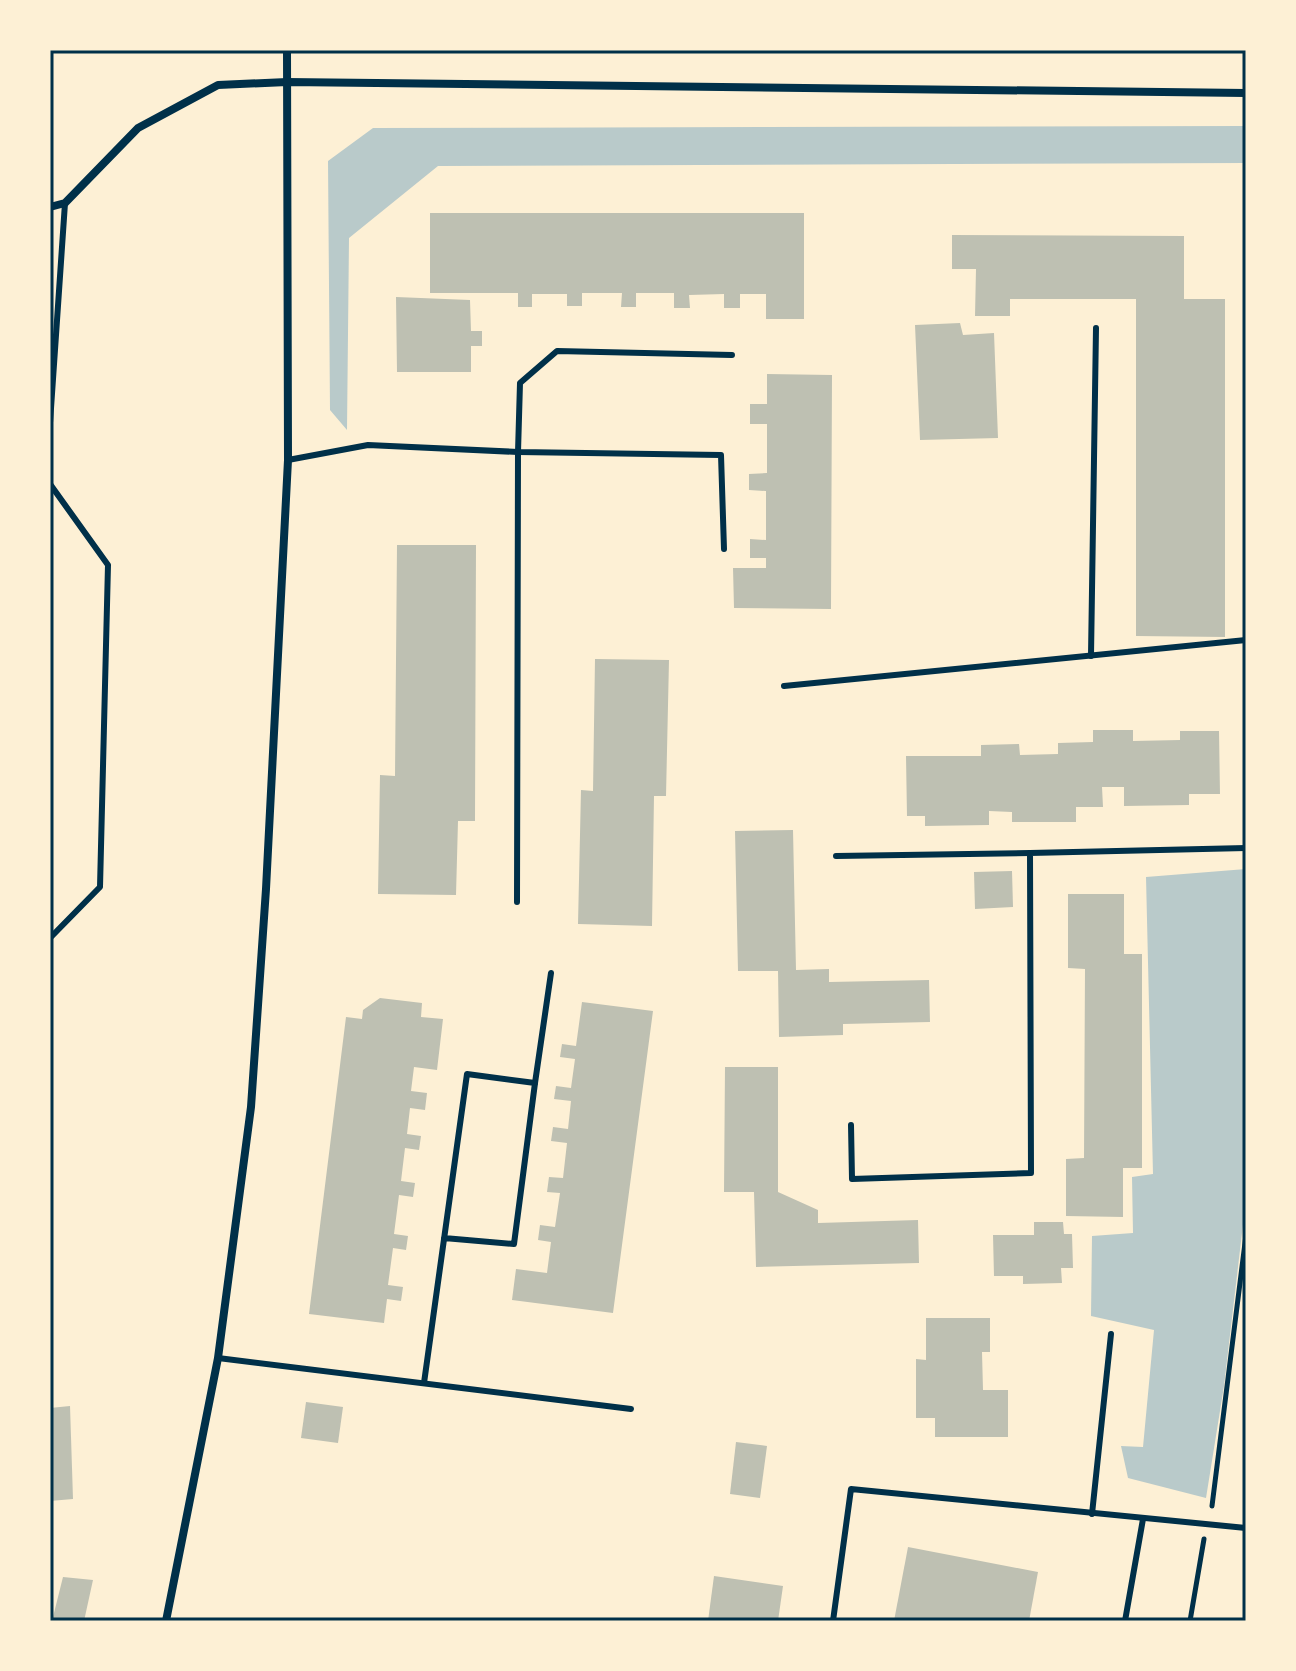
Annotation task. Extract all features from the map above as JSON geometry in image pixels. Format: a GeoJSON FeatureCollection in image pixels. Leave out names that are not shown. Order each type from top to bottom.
{"type":"FeatureCollection","features":[{"type":"Feature","properties":{"kind":"street"},"geometry":{"type":"LineString","coordinates":[[166,1621],[218,1358],[251,1107],[266,889],[288,460],[287,50]]}},
{"type":"Feature","properties":{"kind":"street"},"geometry":{"type":"LineString","coordinates":[[50,207],[65,203],[138,128],[218,85],[287,82],[1246,93]]}},
{"type":"Feature","properties":{"kind":"lane"},"geometry":{"type":"LineString","coordinates":[[50,423],[65,203]]}},
{"type":"Feature","properties":{"kind":"lane"},"geometry":{"type":"LineString","coordinates":[[1091,656],[1096,328]]}},
{"type":"Feature","properties":{"kind":"lane"},"geometry":{"type":"LineString","coordinates":[[517,902],[520,383],[557,351],[732,355]]}},
{"type":"Feature","properties":{"kind":"lane"},"geometry":{"type":"LineString","coordinates":[[288,460],[368,445],[518,452],[721,455],[724,549]]}},
{"type":"Feature","properties":{"kind":"lane"},"geometry":{"type":"LineString","coordinates":[[50,484],[108,565],[100,887],[50,938]]}},
{"type":"Feature","properties":{"kind":"lane"},"geometry":{"type":"LineString","coordinates":[[784,686],[1246,640]]}},
{"type":"Feature","properties":{"kind":"lane"},"geometry":{"type":"LineString","coordinates":[[836,856],[1246,848]]}},
{"type":"Feature","properties":{"kind":"lane"},"geometry":{"type":"LineString","coordinates":[[851,1125],[852,1179],[1031,1173],[1030,853]]}},
{"type":"Feature","properties":{"kind":"lane"},"geometry":{"type":"LineString","coordinates":[[444,1238],[514,1244],[551,973]]}},
{"type":"Feature","properties":{"kind":"lane"},"geometry":{"type":"LineString","coordinates":[[424,1383],[467,1074],[535,1083]]}},
{"type":"Feature","properties":{"kind":"lane"},"geometry":{"type":"LineString","coordinates":[[1092,1514],[1111,1334]]}},
{"type":"Feature","properties":{"kind":"lane"},"geometry":{"type":"LineString","coordinates":[[218,1358],[631,1409]]}},
{"type":"Feature","properties":{"kind":"lane"},"geometry":{"type":"LineString","coordinates":[[833,1621],[851,1489],[1246,1528]]}},
{"type":"Feature","properties":{"kind":"lane"},"geometry":{"type":"LineString","coordinates":[[1125,1621],[1143,1519]]}},
{"type":"Feature","properties":{"kind":"path"},"geometry":{"type":"LineString","coordinates":[[1190,1621],[1206,1525],[1215,1497],[1246,1235]]}},
{"type":"Feature","properties":{"kind":"shaded area"},"geometry":{"type":"Polygon","coordinates":[[[1246,126],[1246,163],[438,166],[349,238],[347,430],[330,410],[328,161],[373,128],[1246,126]]]}},
{"type":"Feature","properties":{"kind":"shaded area"},"geometry":{"type":"Polygon","coordinates":[[[1246,869],[1246,1199],[1224,1386],[1206,1498],[1128,1478],[1121,1446],[1143,1447],[1154,1330],[1091,1316],[1092,1236],[1133,1233],[1132,1177],[1153,1174],[1146,877],[1246,869]]]}},
{"type":"Feature","properties":{"kind":"building"},"geometry":{"type":"Polygon","coordinates":[[[430,213],[804,213],[804,319],[766,319],[766,294],[740,294],[740,308],[724,308],[724,294],[689,295],[690,308],[674,308],[674,293],[636,293],[636,307],[621,307],[622,293],[582,293],[582,306],[567,306],[567,294],[532,294],[532,307],[518,307],[518,293],[430,293],[430,213]]]}},
{"type":"Feature","properties":{"kind":"building"},"geometry":{"type":"Polygon","coordinates":[[[952,235],[1184,236],[1184,299],[1225,299],[1225,637],[1136,636],[1136,299],[1010,299],[1010,316],[975,316],[976,269],[952,269],[952,235]]]}},
{"type":"Feature","properties":{"kind":"building"},"geometry":{"type":"Polygon","coordinates":[[[396,297],[470,300],[471,331],[482,331],[482,346],[471,346],[471,372],[397,372],[396,297]]]}},
{"type":"Feature","properties":{"kind":"building"},"geometry":{"type":"Polygon","coordinates":[[[960,323],[963,335],[994,333],[998,438],[920,440],[915,325],[960,323]]]}},
{"type":"Feature","properties":{"kind":"building"},"geometry":{"type":"Polygon","coordinates":[[[767,374],[832,375],[831,609],[734,608],[733,568],[766,568],[766,558],[750,558],[750,539],[766,540],[766,491],[749,490],[749,474],[767,473],[767,424],[750,424],[750,404],[767,404],[767,374]]]}},
{"type":"Feature","properties":{"kind":"building"},"geometry":{"type":"Polygon","coordinates":[[[397,545],[476,545],[475,821],[458,821],[456,895],[378,894],[380,775],[395,776],[397,545]]]}},
{"type":"Feature","properties":{"kind":"building"},"geometry":{"type":"Polygon","coordinates":[[[595,659],[669,660],[666,796],[654,796],[652,926],[578,924],[581,790],[593,791],[595,659]]]}},
{"type":"Feature","properties":{"kind":"building"},"geometry":{"type":"Polygon","coordinates":[[[1093,730],[1133,730],[1133,741],[1180,740],[1180,731],[1219,731],[1220,794],[1189,794],[1189,805],[1124,806],[1124,787],[1102,787],[1103,807],[1076,807],[1076,822],[1012,822],[1012,812],[989,811],[989,825],[925,826],[925,816],[907,816],[906,756],[981,756],[981,745],[1019,744],[1020,755],[1058,754],[1058,743],[1093,742],[1093,730]]]}},
{"type":"Feature","properties":{"kind":"building"},"geometry":{"type":"Polygon","coordinates":[[[793,830],[796,970],[829,969],[829,982],[929,980],[930,1022],[843,1024],[843,1035],[779,1037],[778,971],[738,971],[735,831],[793,830]]]}},
{"type":"Feature","properties":{"kind":"building"},"geometry":{"type":"Polygon","coordinates":[[[1012,871],[1013,907],[975,909],[974,872],[1012,871]]]}},
{"type":"Feature","properties":{"kind":"building"},"geometry":{"type":"Polygon","coordinates":[[[1068,894],[1124,894],[1124,954],[1142,954],[1142,1168],[1123,1168],[1123,1217],[1066,1216],[1066,1159],[1084,1158],[1085,969],[1068,968],[1068,894]]]}},
{"type":"Feature","properties":{"kind":"building"},"geometry":{"type":"Polygon","coordinates":[[[380,998],[422,1003],[421,1017],[443,1019],[437,1070],[414,1067],[411,1091],[427,1093],[425,1110],[410,1108],[407,1134],[421,1136],[419,1150],[405,1148],[401,1181],[415,1183],[413,1197],[399,1195],[394,1234],[408,1236],[406,1250],[393,1248],[388,1285],[403,1287],[401,1301],[387,1299],[384,1323],[309,1314],[346,1017],[362,1019],[363,1010],[380,998]]]}},
{"type":"Feature","properties":{"kind":"building"},"geometry":{"type":"Polygon","coordinates":[[[582,1002],[653,1011],[613,1313],[512,1300],[516,1269],[547,1273],[551,1242],[538,1240],[540,1225],[555,1227],[560,1193],[547,1192],[549,1177],[563,1178],[567,1143],[551,1141],[553,1127],[568,1129],[571,1101],[554,1099],[556,1086],[571,1088],[575,1059],[560,1057],[562,1044],[576,1046],[582,1002]]]}},
{"type":"Feature","properties":{"kind":"building"},"geometry":{"type":"Polygon","coordinates":[[[725,1067],[778,1067],[778,1192],[818,1210],[818,1223],[918,1220],[919,1263],[756,1267],[754,1192],[724,1192],[725,1067]]]}},
{"type":"Feature","properties":{"kind":"building"},"geometry":{"type":"Polygon","coordinates":[[[1034,1222],[1063,1222],[1064,1234],[1072,1234],[1073,1268],[1061,1268],[1062,1283],[1023,1284],[1023,1276],[994,1276],[993,1235],[1034,1235],[1034,1222]]]}},
{"type":"Feature","properties":{"kind":"building"},"geometry":{"type":"Polygon","coordinates":[[[926,1318],[990,1318],[990,1352],[982,1352],[983,1390],[1008,1390],[1008,1437],[935,1437],[935,1418],[916,1418],[916,1359],[926,1360],[926,1318]]]}},
{"type":"Feature","properties":{"kind":"building"},"geometry":{"type":"Polygon","coordinates":[[[306,1402],[343,1407],[338,1443],[301,1438],[306,1402]]]}},
{"type":"Feature","properties":{"kind":"building"},"geometry":{"type":"Polygon","coordinates":[[[70,1406],[73,1499],[50,1501],[50,1408],[70,1406]]]}},
{"type":"Feature","properties":{"kind":"building"},"geometry":{"type":"Polygon","coordinates":[[[736,1442],[767,1446],[760,1498],[730,1494],[736,1442]]]}},
{"type":"Feature","properties":{"kind":"building"},"geometry":{"type":"Polygon","coordinates":[[[908,1547],[1038,1572],[1029,1621],[894,1621],[908,1547]]]}},
{"type":"Feature","properties":{"kind":"building"},"geometry":{"type":"Polygon","coordinates":[[[714,1576],[783,1586],[778,1621],[708,1621],[714,1576]]]}},
{"type":"Feature","properties":{"kind":"building"},"geometry":{"type":"Polygon","coordinates":[[[63,1577],[93,1580],[84,1621],[52,1621],[63,1577]]]}}]}
